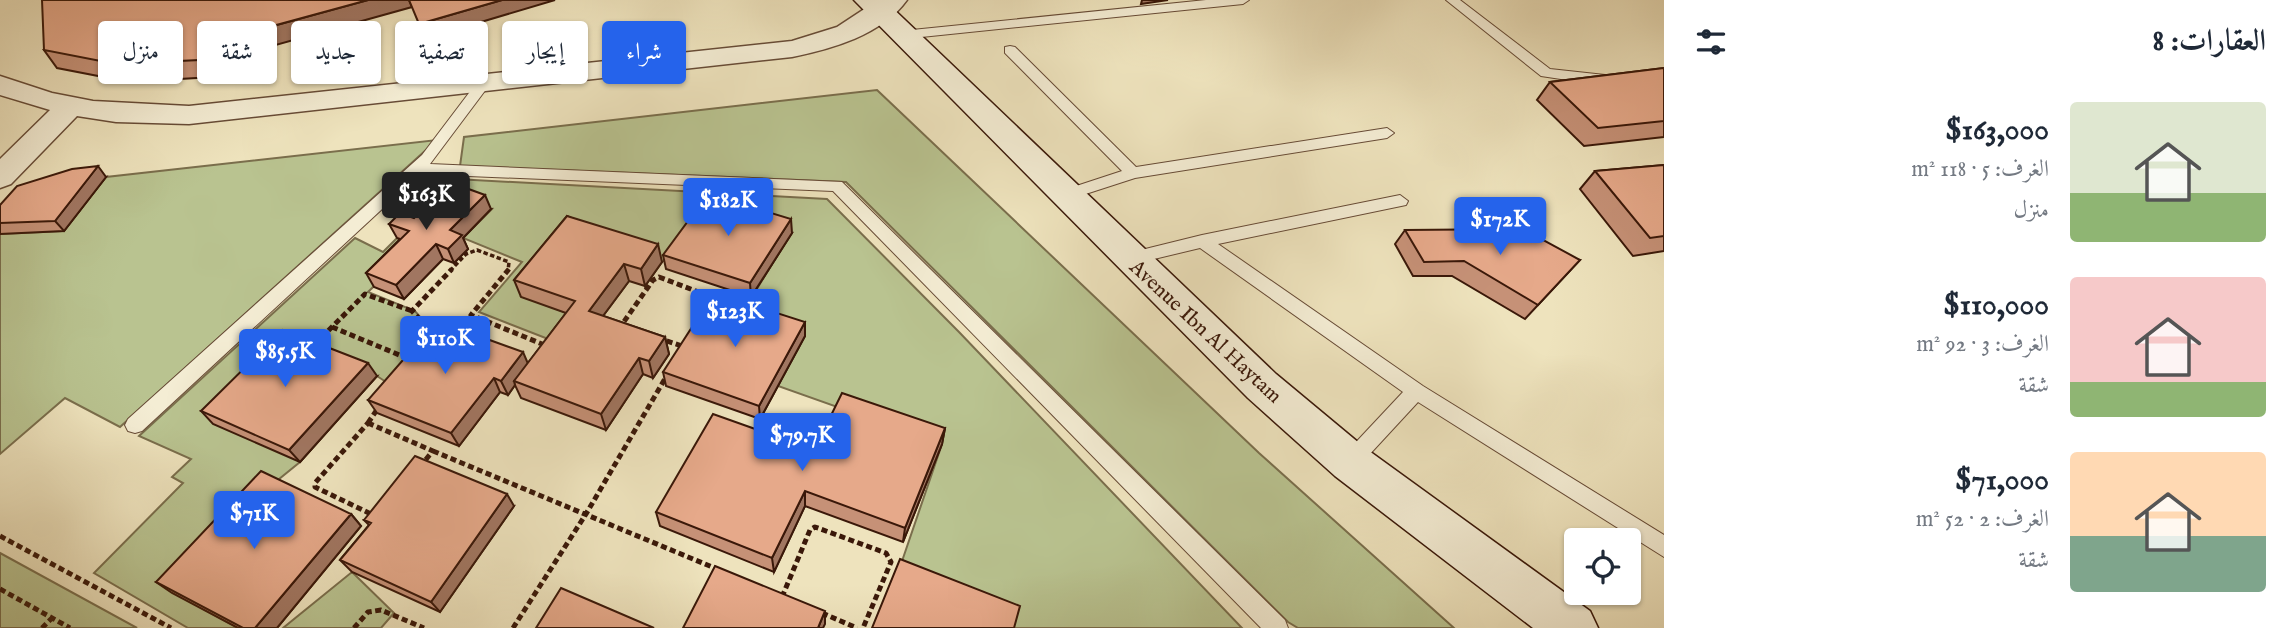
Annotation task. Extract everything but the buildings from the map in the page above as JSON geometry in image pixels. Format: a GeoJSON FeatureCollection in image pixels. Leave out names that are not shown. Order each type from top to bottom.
{"type":"FeatureCollection","features":[{"type":"Feature","properties":{"kind":"street"},"geometry":{"type":"LineString","coordinates":[[0,85],[70,107],[100,113],[189,115],[483,85],[792,49],[830,42],[886,12]]}},
{"type":"Feature","properties":{"kind":"street","name":"Avenue Ibn Al Haytam"},"geometry":{"type":"LineString","coordinates":[[886,12],[1064,195],[1262,386],[1350,462],[1573,628]]}},
{"type":"Feature","properties":{"kind":"street"},"geometry":{"type":"LineString","coordinates":[[0,177],[70,107]]}},
{"type":"Feature","properties":{"kind":"lane"},"geometry":{"type":"LineString","coordinates":[[886,12],[1243,0]]}},
{"type":"Feature","properties":{"kind":"lane"},"geometry":{"type":"LineString","coordinates":[[1452,0],[1546,73],[1594,80],[1618,78]]}},
{"type":"Feature","properties":{"kind":"lane"},"geometry":{"type":"LineString","coordinates":[[1010,50],[1133,173]]}},
{"type":"Feature","properties":{"kind":"lane"},"geometry":{"type":"LineString","coordinates":[[135,425],[416,169],[433,152],[483,85]]}},
{"type":"Feature","properties":{"kind":"lane"},"geometry":{"type":"LineString","coordinates":[[1064,195],[1133,173],[1387,133]]}},
{"type":"Feature","properties":{"kind":"lane"},"geometry":{"type":"LineString","coordinates":[[416,169],[838,186],[1277,628]]}},
{"type":"Feature","properties":{"kind":"lane"},"geometry":{"type":"LineString","coordinates":[[1129,259],[1202,241],[1400,201]]}},
{"type":"Feature","properties":{"kind":"lane"},"geometry":{"type":"LineString","coordinates":[[1202,241],[1416,391],[1664,547]]}},
{"type":"Feature","properties":{"kind":"lane"},"geometry":{"type":"LineString","coordinates":[[1350,462],[1416,391]]}},
{"type":"Feature","properties":{"kind":"path"},"geometry":{"type":"LineString","coordinates":[[412,312],[466,254],[477,250],[511,264],[471,315],[548,347]]}},
{"type":"Feature","properties":{"kind":"path"},"geometry":{"type":"LineString","coordinates":[[679,357],[717,299],[659,277],[623,323],[624,327],[685,347]]}},
{"type":"Feature","properties":{"kind":"path"},"geometry":{"type":"LineString","coordinates":[[314,344],[365,294],[412,312],[435,336],[435,340]]}},
{"type":"Feature","properties":{"kind":"path"},"geometry":{"type":"LineString","coordinates":[[331,327],[415,361],[406,372]]}},
{"type":"Feature","properties":{"kind":"path"},"geometry":{"type":"LineString","coordinates":[[513,628],[586,514],[672,367]]}},
{"type":"Feature","properties":{"kind":"path"},"geometry":{"type":"LineString","coordinates":[[382,402],[368,424],[315,483],[318,490],[371,514],[377,513],[433,451]]}},
{"type":"Feature","properties":{"kind":"path"},"geometry":{"type":"LineString","coordinates":[[368,424],[721,571]]}},
{"type":"Feature","properties":{"kind":"path"},"geometry":{"type":"LineString","coordinates":[[782,597],[810,530],[815,527],[875,548],[886,553],[891,562],[863,628]]}},
{"type":"Feature","properties":{"kind":"path"},"geometry":{"type":"LineString","coordinates":[[0,536],[171,628]]}},
{"type":"Feature","properties":{"kind":"path"},"geometry":{"type":"LineString","coordinates":[[0,589],[70,628]]}},
{"type":"Feature","properties":{"kind":"path"},"geometry":{"type":"LineString","coordinates":[[770,592],[794,602]]}},
{"type":"Feature","properties":{"kind":"path"},"geometry":{"type":"LineString","coordinates":[[354,628],[368,612],[381,610],[424,628]]}},
{"type":"Feature","properties":{"kind":"path"},"geometry":{"type":"LineString","coordinates":[[820,612],[857,628]]}},
{"type":"Feature","properties":{"kind":"path"},"geometry":{"type":"LineString","coordinates":[[42,628],[52,618]]}},
{"type":"Feature","properties":{"kind":"green space"},"geometry":{"type":"Polygon","coordinates":[[[877,90],[1259,453],[1454,628],[1298,628],[1288,622],[846,182],[460,166],[464,137],[877,90]]]}},
{"type":"Feature","properties":{"kind":"green space"},"geometry":{"type":"Polygon","coordinates":[[[437,140],[120,427],[65,398],[0,454],[0,234],[64,231],[106,177],[437,140]]]}},
{"type":"Feature","properties":{"kind":"green space"},"geometry":{"type":"Polygon","coordinates":[[[419,177],[827,199],[959,332],[1242,628],[1013,628],[899,570],[942,444],[778,386],[741,315],[791,233],[710,208],[662,262],[573,233],[521,296],[581,318],[561,344],[479,312],[522,262],[463,238],[491,210],[426,228],[388,212],[419,177]]]}},
{"type":"Feature","properties":{"kind":"green space"},"geometry":{"type":"Polygon","coordinates":[[[355,238],[383,252],[397,238],[416,246],[368,292],[415,311],[436,335],[392,386],[377,376],[300,462],[273,484],[172,592],[238,628],[188,628],[94,573],[183,483],[172,477],[191,459],[139,436],[355,238]]]}},
{"type":"Feature","properties":{"kind":"green space"},"geometry":{"type":"Polygon","coordinates":[[[0,553],[137,628],[0,628],[0,553]]]}},
{"type":"Feature","properties":{"kind":"green space"},"geometry":{"type":"Polygon","coordinates":[[[352,572],[394,613],[381,628],[283,628],[352,572]]]}}]}
